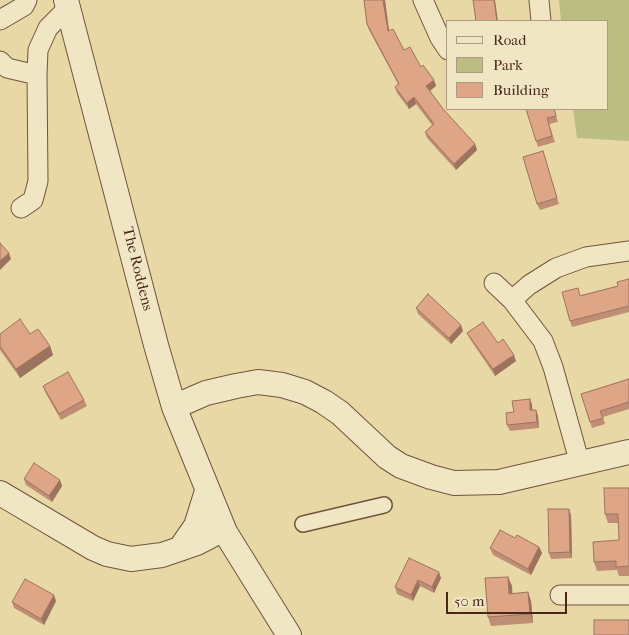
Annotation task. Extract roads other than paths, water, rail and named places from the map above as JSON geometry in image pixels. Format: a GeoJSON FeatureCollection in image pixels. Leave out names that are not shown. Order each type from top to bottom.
{"type":"FeatureCollection","features":[{"type":"Feature","properties":{"kind":"street"},"geometry":{"type":"LineString","coordinates":[[0,20],[24,6],[27,0]]}},
{"type":"Feature","properties":{"kind":"street"},"geometry":{"type":"LineString","coordinates":[[423,0],[446,47]]}},
{"type":"Feature","properties":{"kind":"street"},"geometry":{"type":"LineString","coordinates":[[539,0],[541,20]]}},
{"type":"Feature","properties":{"kind":"street"},"geometry":{"type":"LineString","coordinates":[[21,208],[33,200],[38,181],[38,50],[48,28],[67,4]]}},
{"type":"Feature","properties":{"kind":"street","name":"The Roddens"},"geometry":{"type":"LineString","coordinates":[[67,4],[174,407],[225,532],[289,635]]}},
{"type":"Feature","properties":{"kind":"street"},"geometry":{"type":"LineString","coordinates":[[0,61],[7,68],[37,75]]}},
{"type":"Feature","properties":{"kind":"street"},"geometry":{"type":"LineString","coordinates":[[512,300],[529,285],[556,268],[586,257],[629,251]]}},
{"type":"Feature","properties":{"kind":"street"},"geometry":{"type":"LineString","coordinates":[[494,283],[512,300],[540,336],[549,354],[580,464]]}},
{"type":"Feature","properties":{"kind":"street"},"geometry":{"type":"LineString","coordinates":[[174,407],[206,393],[236,386],[258,382],[282,385],[306,392],[324,402],[340,413],[387,457],[402,466],[454,483],[499,482],[629,452]]}},
{"type":"Feature","properties":{"kind":"street"},"geometry":{"type":"LineString","coordinates":[[180,549],[196,526],[207,491]]}},
{"type":"Feature","properties":{"kind":"street"},"geometry":{"type":"LineString","coordinates":[[0,493],[79,541],[107,554],[138,558],[157,556],[197,543],[216,533],[225,532]]}},
{"type":"Feature","properties":{"kind":"street"},"geometry":{"type":"LineString","coordinates":[[303,524],[384,505]]}},
{"type":"Feature","properties":{"kind":"street"},"geometry":{"type":"LineString","coordinates":[[560,595],[629,595]]}}]}
